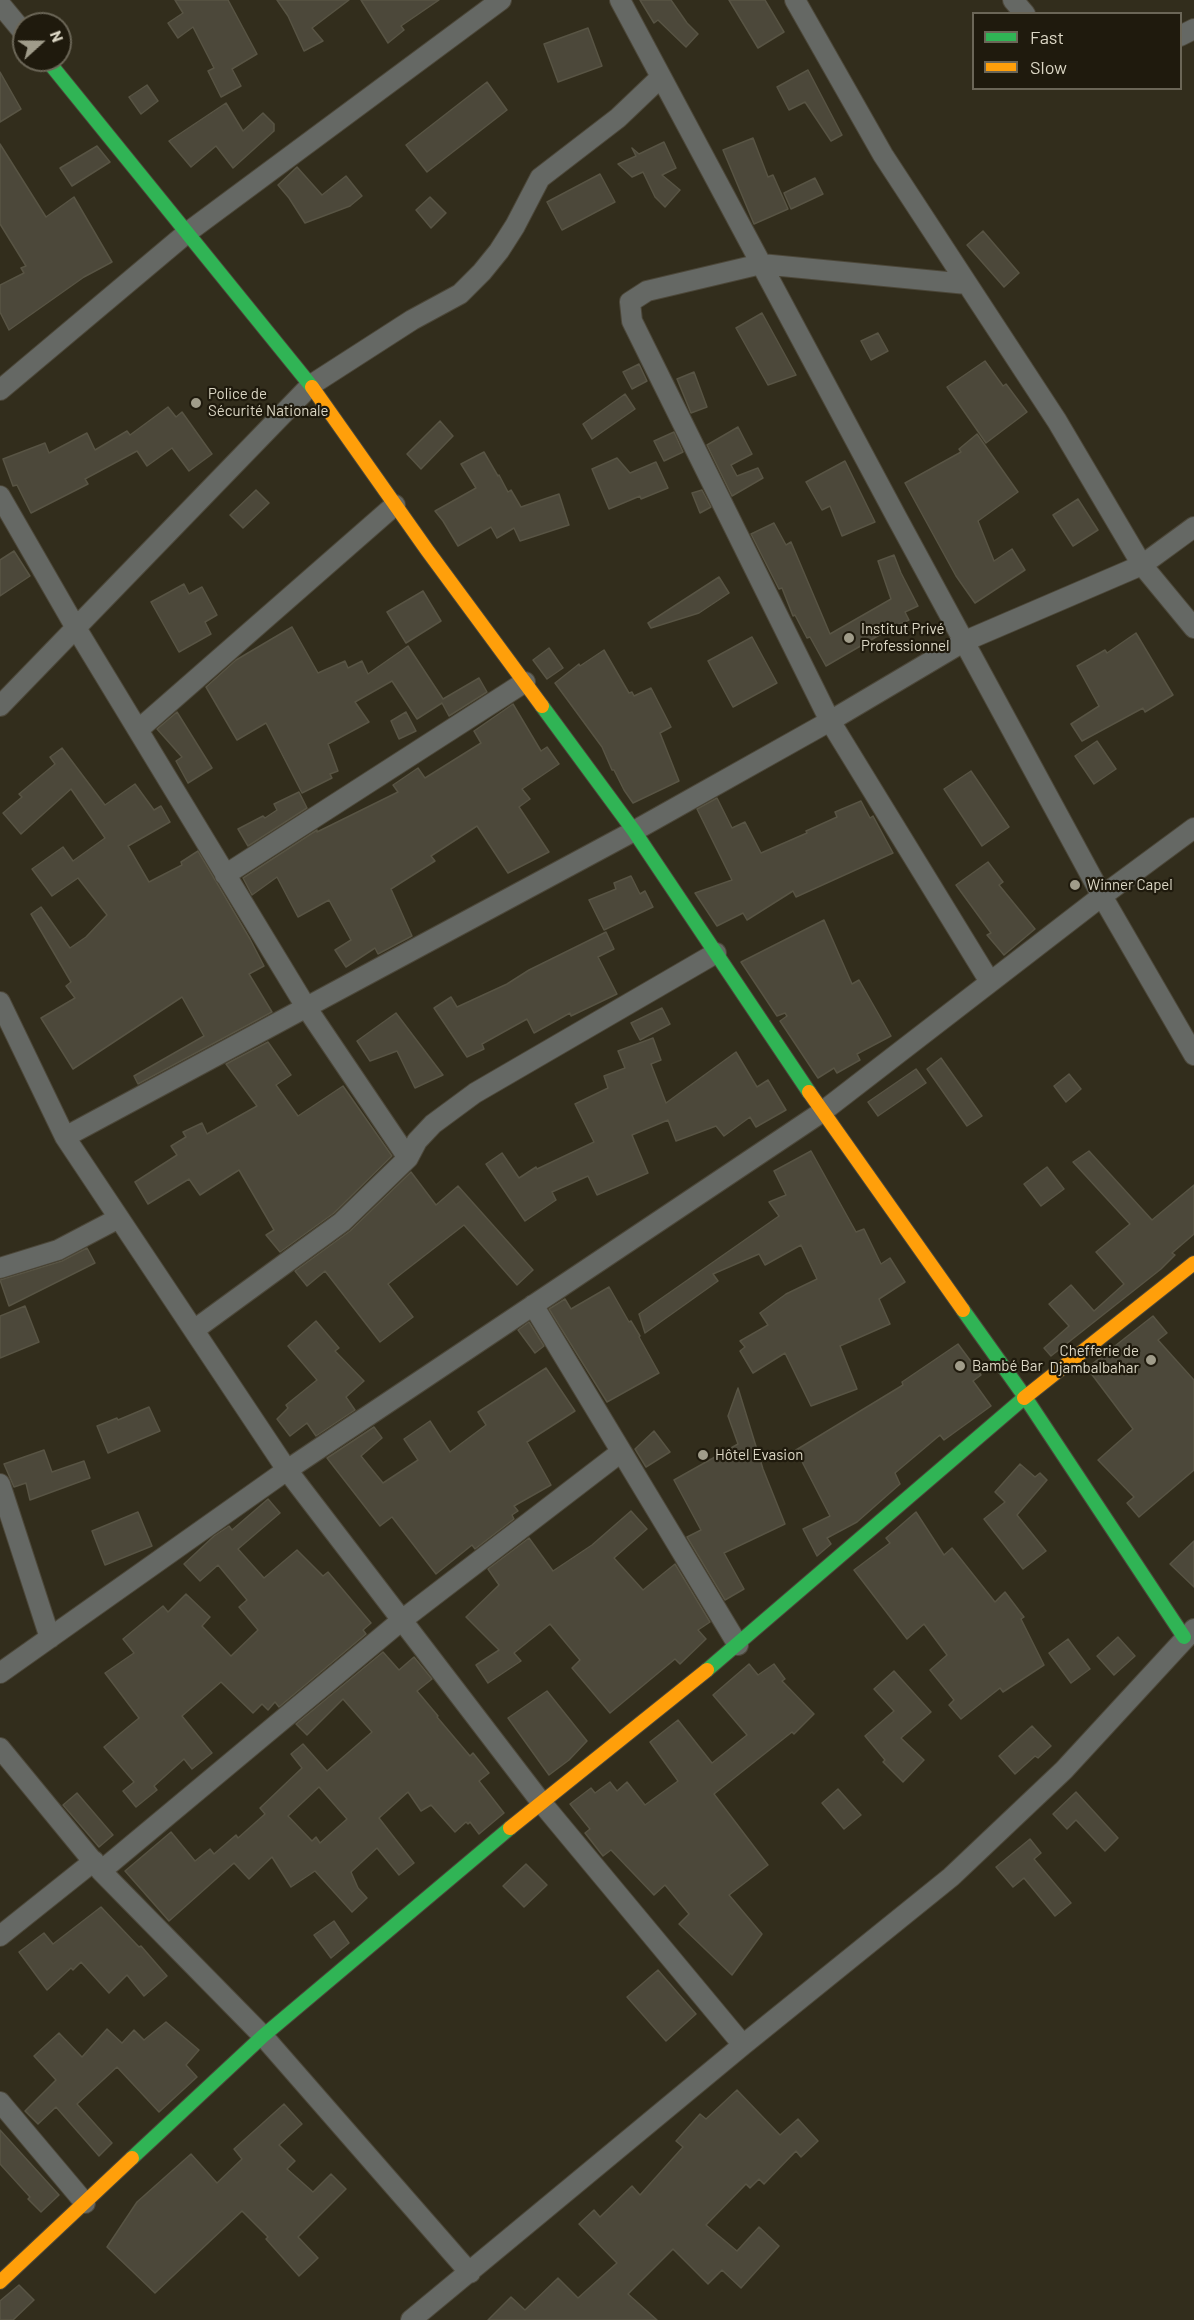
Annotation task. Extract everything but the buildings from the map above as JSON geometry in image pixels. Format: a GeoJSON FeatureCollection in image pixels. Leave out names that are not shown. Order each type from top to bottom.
{"type":"FeatureCollection","features":[{"type":"Feature","properties":{"kind":"street"},"geometry":{"type":"LineString","coordinates":[[0,390],[188,232],[501,0]]}},
{"type":"Feature","properties":{"kind":"street"},"geometry":{"type":"LineString","coordinates":[[620,0],[1102,896],[1194,1055]]}},
{"type":"Feature","properties":{"kind":"street"},"geometry":{"type":"LineString","coordinates":[[795,0],[883,155],[1057,421],[1142,565],[1194,628]]}},
{"type":"Feature","properties":{"kind":"street"},"geometry":{"type":"LineString","coordinates":[[1013,0],[1023,12]]}},
{"type":"Feature","properties":{"kind":"street"},"geometry":{"type":"LineString","coordinates":[[0,4],[12,18]]}},
{"type":"Feature","properties":{"kind":"street"},"geometry":{"type":"LineString","coordinates":[[56,72],[311,385],[395,505],[634,831],[822,1112],[1025,1397],[1189,1633],[1064,1770],[951,1877],[742,2045],[411,2320]]}},
{"type":"Feature","properties":{"kind":"street"},"geometry":{"type":"LineString","coordinates":[[0,706],[311,385],[412,320],[459,294],[482,272],[499,251],[540,178],[618,118],[661,77]]}},
{"type":"Feature","properties":{"kind":"street"},"geometry":{"type":"LineString","coordinates":[[968,284],[761,264],[646,291],[630,302],[632,321],[830,721],[990,982]]}},
{"type":"Feature","properties":{"kind":"street"},"geometry":{"type":"LineString","coordinates":[[0,496],[76,628],[306,1007],[408,1158]]}},
{"type":"Feature","properties":{"kind":"street"},"geometry":{"type":"LineString","coordinates":[[138,730],[395,505]]}},
{"type":"Feature","properties":{"kind":"street"},"geometry":{"type":"LineString","coordinates":[[65,1137],[634,831],[830,721],[965,641],[1142,565],[1194,527]]}},
{"type":"Feature","properties":{"kind":"street"},"geometry":{"type":"LineString","coordinates":[[225,874],[525,682]]}},
{"type":"Feature","properties":{"kind":"street"},"geometry":{"type":"LineString","coordinates":[[0,1673],[287,1470],[822,1112],[1194,828]]}},
{"type":"Feature","properties":{"kind":"street"},"geometry":{"type":"LineString","coordinates":[[194,1330],[342,1222],[408,1158],[417,1141],[433,1124],[476,1094],[716,953]]}},
{"type":"Feature","properties":{"kind":"street"},"geometry":{"type":"LineString","coordinates":[[0,1002],[65,1137],[287,1470],[541,1802],[742,2045]]}},
{"type":"Feature","properties":{"kind":"street"},"geometry":{"type":"LineString","coordinates":[[0,1268],[58,1250],[119,1218]]}},
{"type":"Feature","properties":{"kind":"street"},"geometry":{"type":"LineString","coordinates":[[2,2276],[85,2203],[262,2036],[541,1802],[738,1645],[1025,1397],[1194,1263]]}},
{"type":"Feature","properties":{"kind":"street"},"geometry":{"type":"LineString","coordinates":[[533,1305],[738,1645]]}},
{"type":"Feature","properties":{"kind":"street"},"geometry":{"type":"LineString","coordinates":[[0,1936],[98,1866],[402,1620],[621,1452]]}},
{"type":"Feature","properties":{"kind":"street"},"geometry":{"type":"LineString","coordinates":[[0,1484],[50,1638]]}},
{"type":"Feature","properties":{"kind":"street"},"geometry":{"type":"LineString","coordinates":[[0,1748],[98,1866],[262,2036],[470,2273]]}},
{"type":"Feature","properties":{"kind":"street"},"geometry":{"type":"LineString","coordinates":[[0,2102],[85,2203]]}},
{"type":"Feature","properties":{"kind":"traffic: fast"},"geometry":{"type":"LineString","coordinates":[[57,72],[312,387]]}},
{"type":"Feature","properties":{"kind":"traffic: fast"},"geometry":{"type":"LineString","coordinates":[[542,706],[634,831],[809,1092]]}},
{"type":"Feature","properties":{"kind":"traffic: fast"},"geometry":{"type":"LineString","coordinates":[[963,1310],[1025,1397],[1184,1637]]}},
{"type":"Feature","properties":{"kind":"traffic: fast"},"geometry":{"type":"LineString","coordinates":[[707,1670],[1024,1398]]}},
{"type":"Feature","properties":{"kind":"traffic: fast"},"geometry":{"type":"LineString","coordinates":[[132,2158],[263,2036],[510,1828]]}},
{"type":"Feature","properties":{"kind":"traffic: slow"},"geometry":{"type":"LineString","coordinates":[[312,387],[427,550],[542,706]]}},
{"type":"Feature","properties":{"kind":"traffic: slow"},"geometry":{"type":"LineString","coordinates":[[809,1092],[963,1310]]}},
{"type":"Feature","properties":{"kind":"traffic: slow"},"geometry":{"type":"LineString","coordinates":[[1024,1398],[1194,1263]]}},
{"type":"Feature","properties":{"kind":"traffic: slow"},"geometry":{"type":"LineString","coordinates":[[510,1828],[707,1670]]}},
{"type":"Feature","properties":{"kind":"traffic: slow"},"geometry":{"type":"LineString","coordinates":[[0,2282],[132,2158]]}},
{"type":"Feature","properties":{"kind":"place","name":"Police de Sécurité Nationale"},"geometry":{"type":"Point","coordinates":[196,403]}},
{"type":"Feature","properties":{"kind":"place","name":"Institut Privé Professionnel"},"geometry":{"type":"Point","coordinates":[849,638]}},
{"type":"Feature","properties":{"kind":"place","name":"Winner Capel"},"geometry":{"type":"Point","coordinates":[1075,885]}},
{"type":"Feature","properties":{"kind":"place","name":"Chefferie de Djambalbahar"},"geometry":{"type":"Point","coordinates":[1151,1360]}},
{"type":"Feature","properties":{"kind":"place","name":"Bambé Bar"},"geometry":{"type":"Point","coordinates":[960,1366]}},
{"type":"Feature","properties":{"kind":"place","name":"Hôtel Evasion"},"geometry":{"type":"Point","coordinates":[703,1455]}}]}
